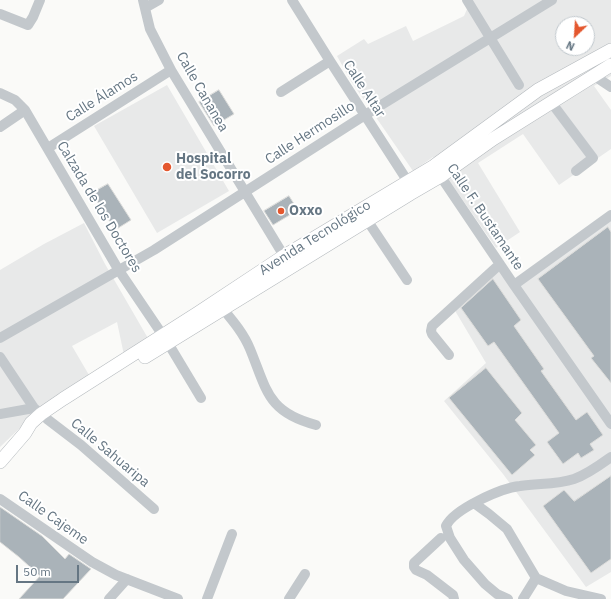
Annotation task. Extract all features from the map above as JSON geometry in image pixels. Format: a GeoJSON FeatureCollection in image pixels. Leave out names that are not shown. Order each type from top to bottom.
{"type":"FeatureCollection","features":[{"type":"Feature","properties":{"kind":"main road","name":"Avenida Tecnológico"},"geometry":{"type":"LineString","coordinates":[[437,171],[538,90],[611,50]]}},
{"type":"Feature","properties":{"kind":"main road","name":"Avenida Tecnológico"},"geometry":{"type":"LineString","coordinates":[[166,339],[284,256],[493,139],[611,65]]}},
{"type":"Feature","properties":{"kind":"main road","name":"Avenida Tecnológico"},"geometry":{"type":"LineString","coordinates":[[0,462],[25,433],[45,413],[166,339],[223,309],[367,220],[411,186]]}},
{"type":"Feature","properties":{"kind":"street"},"geometry":{"type":"LineString","coordinates":[[1,18],[28,25],[40,0]]}},
{"type":"Feature","properties":{"kind":"street"},"geometry":{"type":"LineString","coordinates":[[144,4],[159,0]]}},
{"type":"Feature","properties":{"kind":"street","name":"Calle Altar"},"geometry":{"type":"LineString","coordinates":[[292,0],[411,186]]}},
{"type":"Feature","properties":{"kind":"street"},"geometry":{"type":"LineString","coordinates":[[466,0],[519,85]]}},
{"type":"Feature","properties":{"kind":"street","name":"Calle Hermosillo"},"geometry":{"type":"LineString","coordinates":[[0,338],[118,269],[154,250],[365,115],[552,0]]}},
{"type":"Feature","properties":{"kind":"street","name":"Calle Cananea"},"geometry":{"type":"LineString","coordinates":[[144,4],[150,29],[171,70],[284,256]]}},
{"type":"Feature","properties":{"kind":"street"},"geometry":{"type":"LineString","coordinates":[[281,92],[330,61]]}},
{"type":"Feature","properties":{"kind":"street","name":"Calle Álamos"},"geometry":{"type":"LineString","coordinates":[[48,148],[171,70]]}},
{"type":"Feature","properties":{"kind":"street"},"geometry":{"type":"LineString","coordinates":[[594,75],[611,87]]}},
{"type":"Feature","properties":{"kind":"street","name":"Calzada de los Doctores"},"geometry":{"type":"LineString","coordinates":[[0,94],[15,100],[25,110],[118,269],[166,339],[201,398]]}},
{"type":"Feature","properties":{"kind":"street"},"geometry":{"type":"LineString","coordinates":[[551,102],[593,158],[576,171]]}},
{"type":"Feature","properties":{"kind":"street"},"geometry":{"type":"LineString","coordinates":[[0,127],[25,110]]}},
{"type":"Feature","properties":{"kind":"street","name":"Calle F. Bustamante"},"geometry":{"type":"LineString","coordinates":[[437,171],[611,424]]}},
{"type":"Feature","properties":{"kind":"street","name":"Calle F. Bustamante"},"geometry":{"type":"LineString","coordinates":[[514,285],[611,215]]}},
{"type":"Feature","properties":{"kind":"street"},"geometry":{"type":"LineString","coordinates":[[367,220],[407,280]]}},
{"type":"Feature","properties":{"kind":"street"},"geometry":{"type":"LineString","coordinates":[[449,355],[432,334],[432,326],[500,264]]}},
{"type":"Feature","properties":{"kind":"street"},"geometry":{"type":"LineString","coordinates":[[223,309],[239,329],[250,349],[265,389],[275,404],[302,422],[316,425]]}},
{"type":"Feature","properties":{"kind":"street","name":"Calle Sahuaripa"},"geometry":{"type":"LineString","coordinates":[[0,357],[45,413],[154,509]]}},
{"type":"Feature","properties":{"kind":"street"},"geometry":{"type":"LineString","coordinates":[[0,414],[45,413]]}},
{"type":"Feature","properties":{"kind":"street"},"geometry":{"type":"LineString","coordinates":[[508,599],[497,594],[485,584],[464,560],[450,538],[446,526],[449,519],[474,503],[501,491],[519,486],[555,484],[576,478],[592,470],[611,457]]}},
{"type":"Feature","properties":{"kind":"street","name":"Calle Cajeme"},"geometry":{"type":"LineString","coordinates":[[0,499],[92,562],[127,579],[178,599]]}},
{"type":"Feature","properties":{"kind":"street"},"geometry":{"type":"LineString","coordinates":[[474,503],[507,529],[536,578],[566,591],[602,599]]}},
{"type":"Feature","properties":{"kind":"street"},"geometry":{"type":"LineString","coordinates":[[207,599],[232,534]]}},
{"type":"Feature","properties":{"kind":"street"},"geometry":{"type":"LineString","coordinates":[[441,538],[414,563],[414,567],[416,570],[427,575],[453,595],[454,599]]}},
{"type":"Feature","properties":{"kind":"street"},"geometry":{"type":"LineString","coordinates":[[289,599],[305,574]]}},
{"type":"Feature","properties":{"kind":"street"},"geometry":{"type":"LineString","coordinates":[[523,599],[536,578]]}},
{"type":"Feature","properties":{"kind":"street"},"geometry":{"type":"LineString","coordinates":[[109,599],[127,579]]}},
{"type":"Feature","properties":{"kind":"shaded area"},"geometry":{"type":"Polygon","coordinates":[[[471,0],[611,0],[611,76],[594,86],[611,110],[611,149],[559,185],[523,134],[478,163],[520,232],[496,248],[433,157],[413,171],[351,81],[337,56],[364,39],[368,44],[406,26],[413,41],[464,16],[471,0]]]}},
{"type":"Feature","properties":{"kind":"shaded area","name":"Hospital del Socorro"},"geometry":{"type":"Polygon","coordinates":[[[167,85],[229,191],[157,233],[94,126],[167,85]]]}},
{"type":"Feature","properties":{"kind":"shaded area"},"geometry":{"type":"Polygon","coordinates":[[[611,217],[611,572],[586,587],[503,474],[444,401],[486,363],[454,309],[498,268],[514,285],[611,217]]]}},
{"type":"Feature","properties":{"kind":"shaded area"},"geometry":{"type":"Polygon","coordinates":[[[84,223],[105,264],[149,340],[124,355],[117,322],[72,346],[89,375],[44,405],[0,447],[0,270],[44,244],[84,223]]]}},
{"type":"Feature","properties":{"kind":"building"},"geometry":{"type":"Polygon","coordinates":[[[219,90],[234,114],[214,126],[199,102],[219,90]]]}},
{"type":"Feature","properties":{"kind":"building"},"geometry":{"type":"Polygon","coordinates":[[[108,184],[131,220],[115,230],[92,193],[108,184]]]}},
{"type":"Feature","properties":{"kind":"building","name":"Oxxo"},"geometry":{"type":"Polygon","coordinates":[[[289,196],[298,210],[273,225],[264,211],[289,196]]]}},
{"type":"Feature","properties":{"kind":"building"},"geometry":{"type":"Polygon","coordinates":[[[608,227],[611,232],[611,383],[591,358],[594,356],[538,279],[608,227]]]}},
{"type":"Feature","properties":{"kind":"building"},"geometry":{"type":"Polygon","coordinates":[[[493,279],[521,320],[514,326],[544,369],[541,371],[576,420],[587,412],[603,435],[590,444],[594,450],[581,458],[578,453],[563,464],[547,442],[559,433],[494,342],[488,346],[461,308],[493,279]]]}},
{"type":"Feature","properties":{"kind":"building"},"geometry":{"type":"Polygon","coordinates":[[[486,368],[522,413],[515,420],[536,445],[530,450],[535,455],[512,475],[449,398],[486,368]]]}},
{"type":"Feature","properties":{"kind":"building"},"geometry":{"type":"Polygon","coordinates":[[[611,476],[611,559],[591,573],[543,506],[564,490],[574,501],[611,476]]]}},
{"type":"Feature","properties":{"kind":"building"},"geometry":{"type":"Polygon","coordinates":[[[0,507],[42,536],[65,559],[69,554],[91,569],[63,599],[19,599],[40,576],[0,542],[0,507]]]}},
{"type":"Feature","properties":{"kind":"place","name":"Hospital del Socorro"},"geometry":{"type":"Point","coordinates":[167,167]}},
{"type":"Feature","properties":{"kind":"place","name":"Oxxo"},"geometry":{"type":"Point","coordinates":[281,211]}}]}
